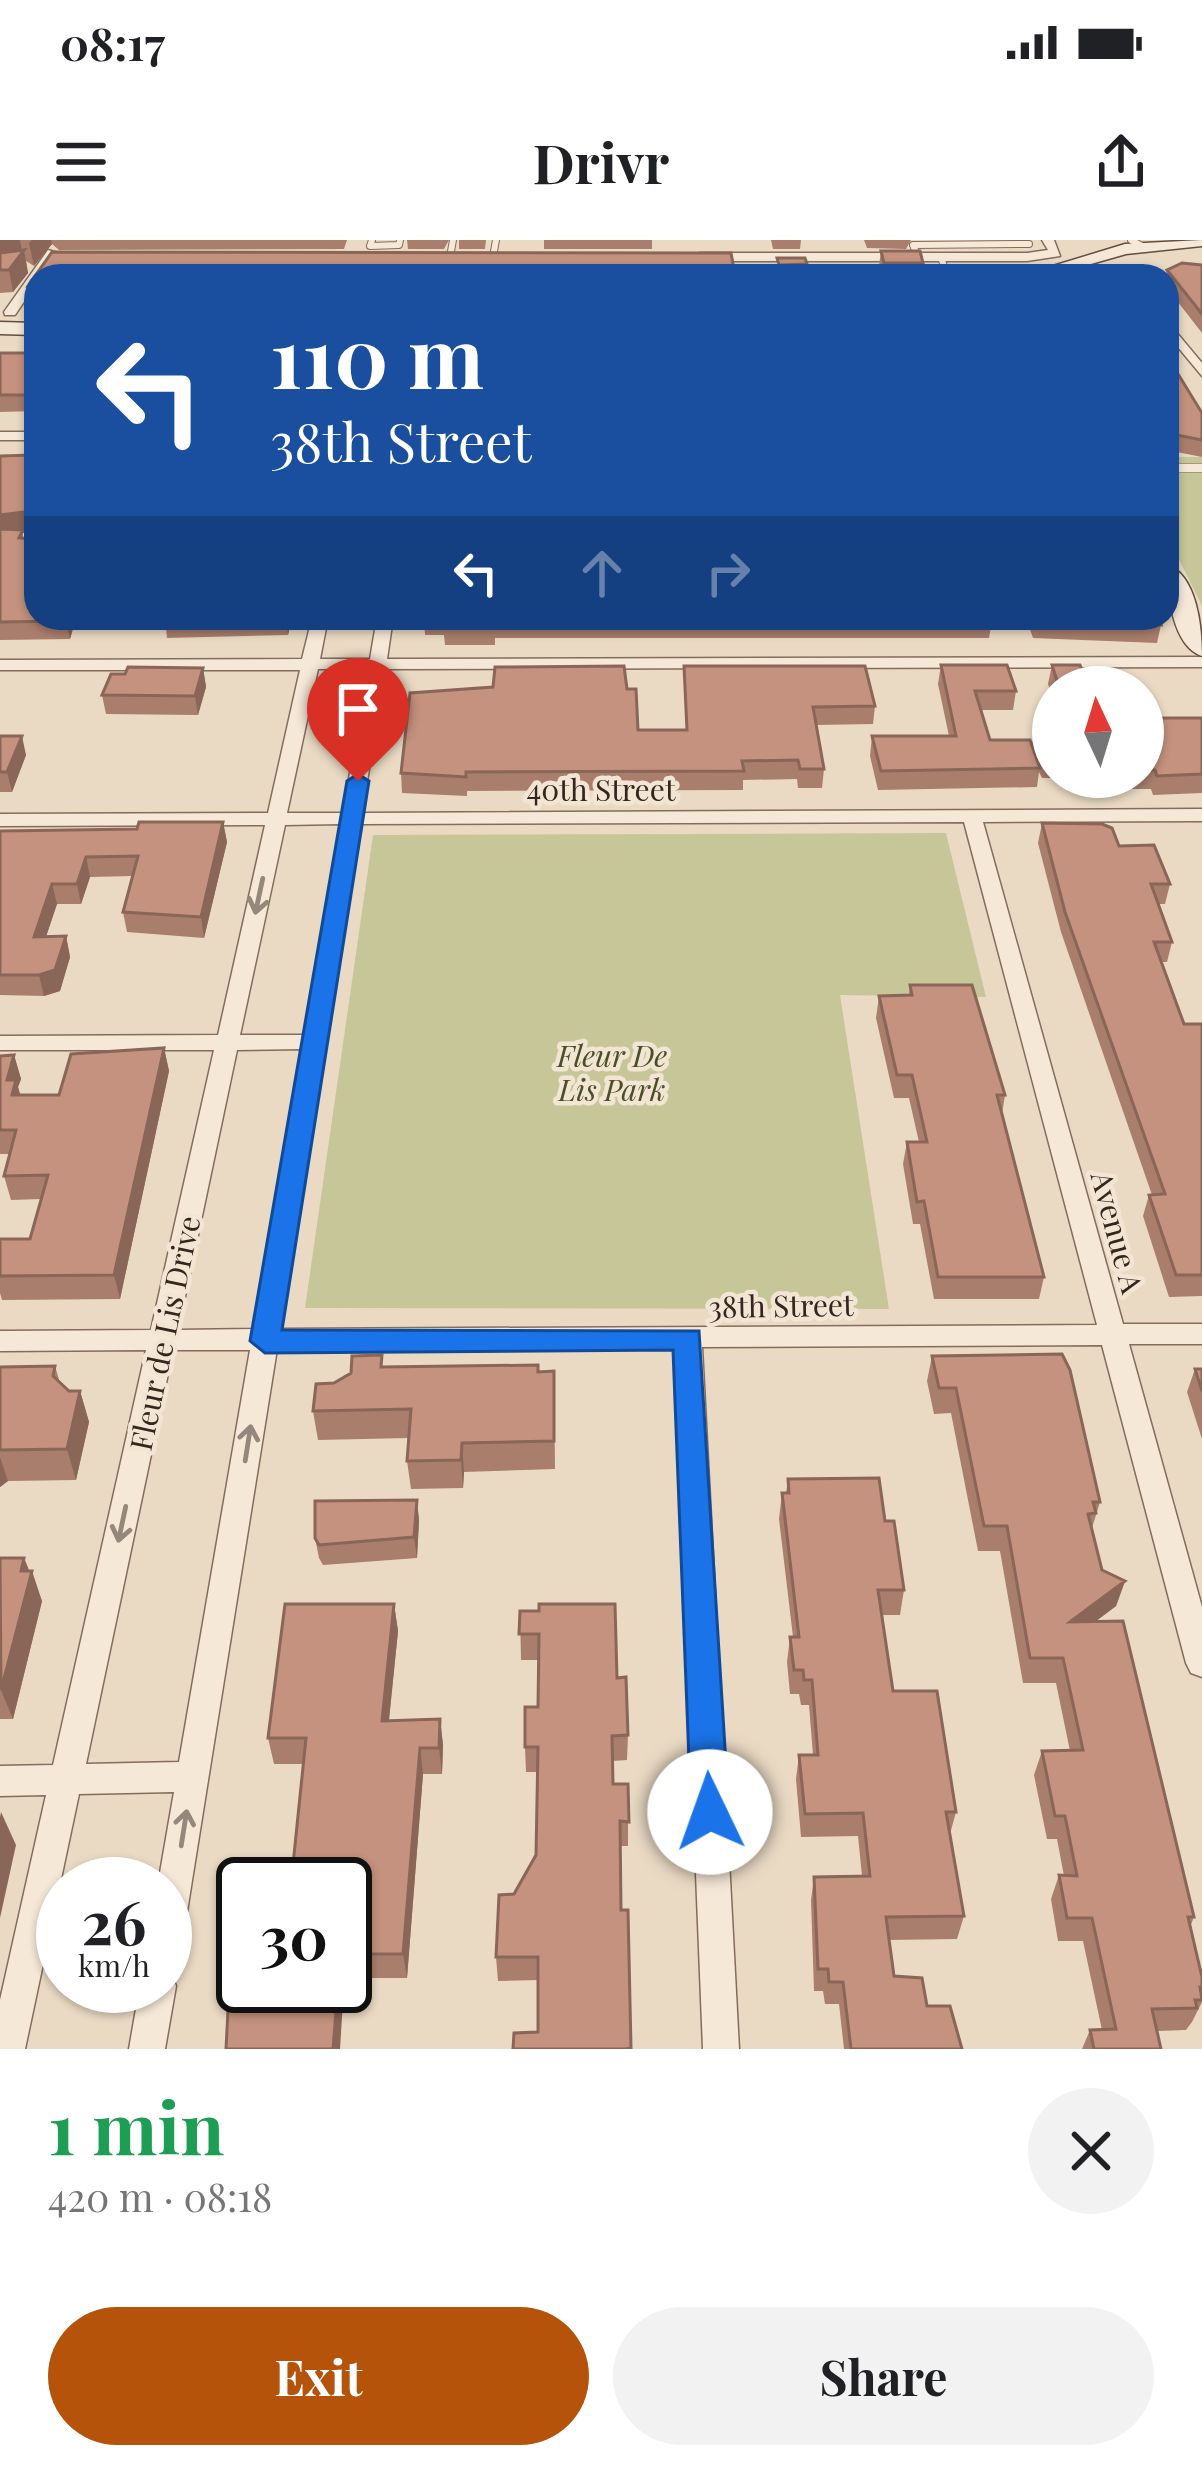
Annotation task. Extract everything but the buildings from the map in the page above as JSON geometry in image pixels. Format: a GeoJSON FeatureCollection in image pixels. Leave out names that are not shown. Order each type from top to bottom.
{"type":"FeatureCollection","features":[{"type":"Feature","properties":{"kind":"main road"},"geometry":{"type":"LineString","coordinates":[[1026,255],[1057,259],[1133,245],[1202,241]]}},
{"type":"Feature","properties":{"kind":"main road"},"geometry":{"type":"LineString","coordinates":[[1160,264],[1202,252]]}},
{"type":"Feature","properties":{"kind":"main road"},"geometry":{"type":"LineString","coordinates":[[1179,598],[1202,648]]}},
{"type":"Feature","properties":{"kind":"street"},"geometry":{"type":"LineString","coordinates":[[845,240],[849,256]]}},
{"type":"Feature","properties":{"kind":"street"},"geometry":{"type":"LineString","coordinates":[[44,264],[51,255],[73,258]]}},
{"type":"Feature","properties":{"kind":"street"},"geometry":{"type":"LineString","coordinates":[[674,257],[1026,255]]}},
{"type":"Feature","properties":{"kind":"street"},"geometry":{"type":"LineString","coordinates":[[356,257],[403,257]]}},
{"type":"Feature","properties":{"kind":"street"},"geometry":{"type":"LineString","coordinates":[[427,257],[516,257]]}},
{"type":"Feature","properties":{"kind":"street"},"geometry":{"type":"LineString","coordinates":[[820,257],[821,264]]}},
{"type":"Feature","properties":{"kind":"street"},"geometry":{"type":"LineString","coordinates":[[4,317],[24,291]]}},
{"type":"Feature","properties":{"kind":"street"},"geometry":{"type":"LineString","coordinates":[[1179,341],[1202,372]]}},
{"type":"Feature","properties":{"kind":"street","name":"Fleur de Lis Drive"},"geometry":{"type":"LineString","coordinates":[[8,2049],[318,630]]}},
{"type":"Feature","properties":{"kind":"street"},"geometry":{"type":"LineString","coordinates":[[180,1857],[384,630]]}},
{"type":"Feature","properties":{"kind":"street"},"geometry":{"type":"LineString","coordinates":[[0,665],[1202,662]]}},
{"type":"Feature","properties":{"kind":"street","name":"40th Street"},"geometry":{"type":"LineString","coordinates":[[0,820],[1202,815]]}},
{"type":"Feature","properties":{"kind":"street","name":"Avenue A"},"geometry":{"type":"LineString","coordinates":[[972,817],[1202,1663]]}},
{"type":"Feature","properties":{"kind":"street"},"geometry":{"type":"LineString","coordinates":[[0,1042],[315,1042]]}},
{"type":"Feature","properties":{"kind":"street","name":"38th Street"},"geometry":{"type":"LineString","coordinates":[[0,1341],[1202,1334]]}},
{"type":"Feature","properties":{"kind":"street"},"geometry":{"type":"LineString","coordinates":[[688,1339],[721,2049]]}},
{"type":"Feature","properties":{"kind":"street"},"geometry":{"type":"LineString","coordinates":[[0,1781],[193,1777]]}},
{"type":"Feature","properties":{"kind":"street"},"geometry":{"type":"LineString","coordinates":[[148,2049],[154,2013]]}},
{"type":"Feature","properties":{"kind":"lane"},"geometry":{"type":"LineString","coordinates":[[372,240],[370,245],[399,245],[400,240]]}},
{"type":"Feature","properties":{"kind":"lane"},"geometry":{"type":"LineString","coordinates":[[450,257],[453,240]]}},
{"type":"Feature","properties":{"kind":"lane"},"geometry":{"type":"LineString","coordinates":[[493,257],[496,240]]}},
{"type":"Feature","properties":{"kind":"lane"},"geometry":{"type":"LineString","coordinates":[[918,257],[913,245],[1026,255]]}},
{"type":"Feature","properties":{"kind":"lane"},"geometry":{"type":"LineString","coordinates":[[940,257],[943,264]]}},
{"type":"Feature","properties":{"kind":"green space"},"geometry":{"type":"Polygon","coordinates":[[[1179,457],[1202,457],[1202,606],[1179,559],[1179,457]]]}},
{"type":"Feature","properties":{"kind":"green space","name":"Fleur De Lis Park"},"geometry":{"type":"Polygon","coordinates":[[[946,833],[986,997],[840,995],[889,1309],[305,1308],[373,835],[946,833]]]}},
{"type":"Feature","properties":{"kind":"route"},"geometry":{"type":"LineString","coordinates":[[358,781],[265,1341],[688,1339],[710,1812]]}}]}
